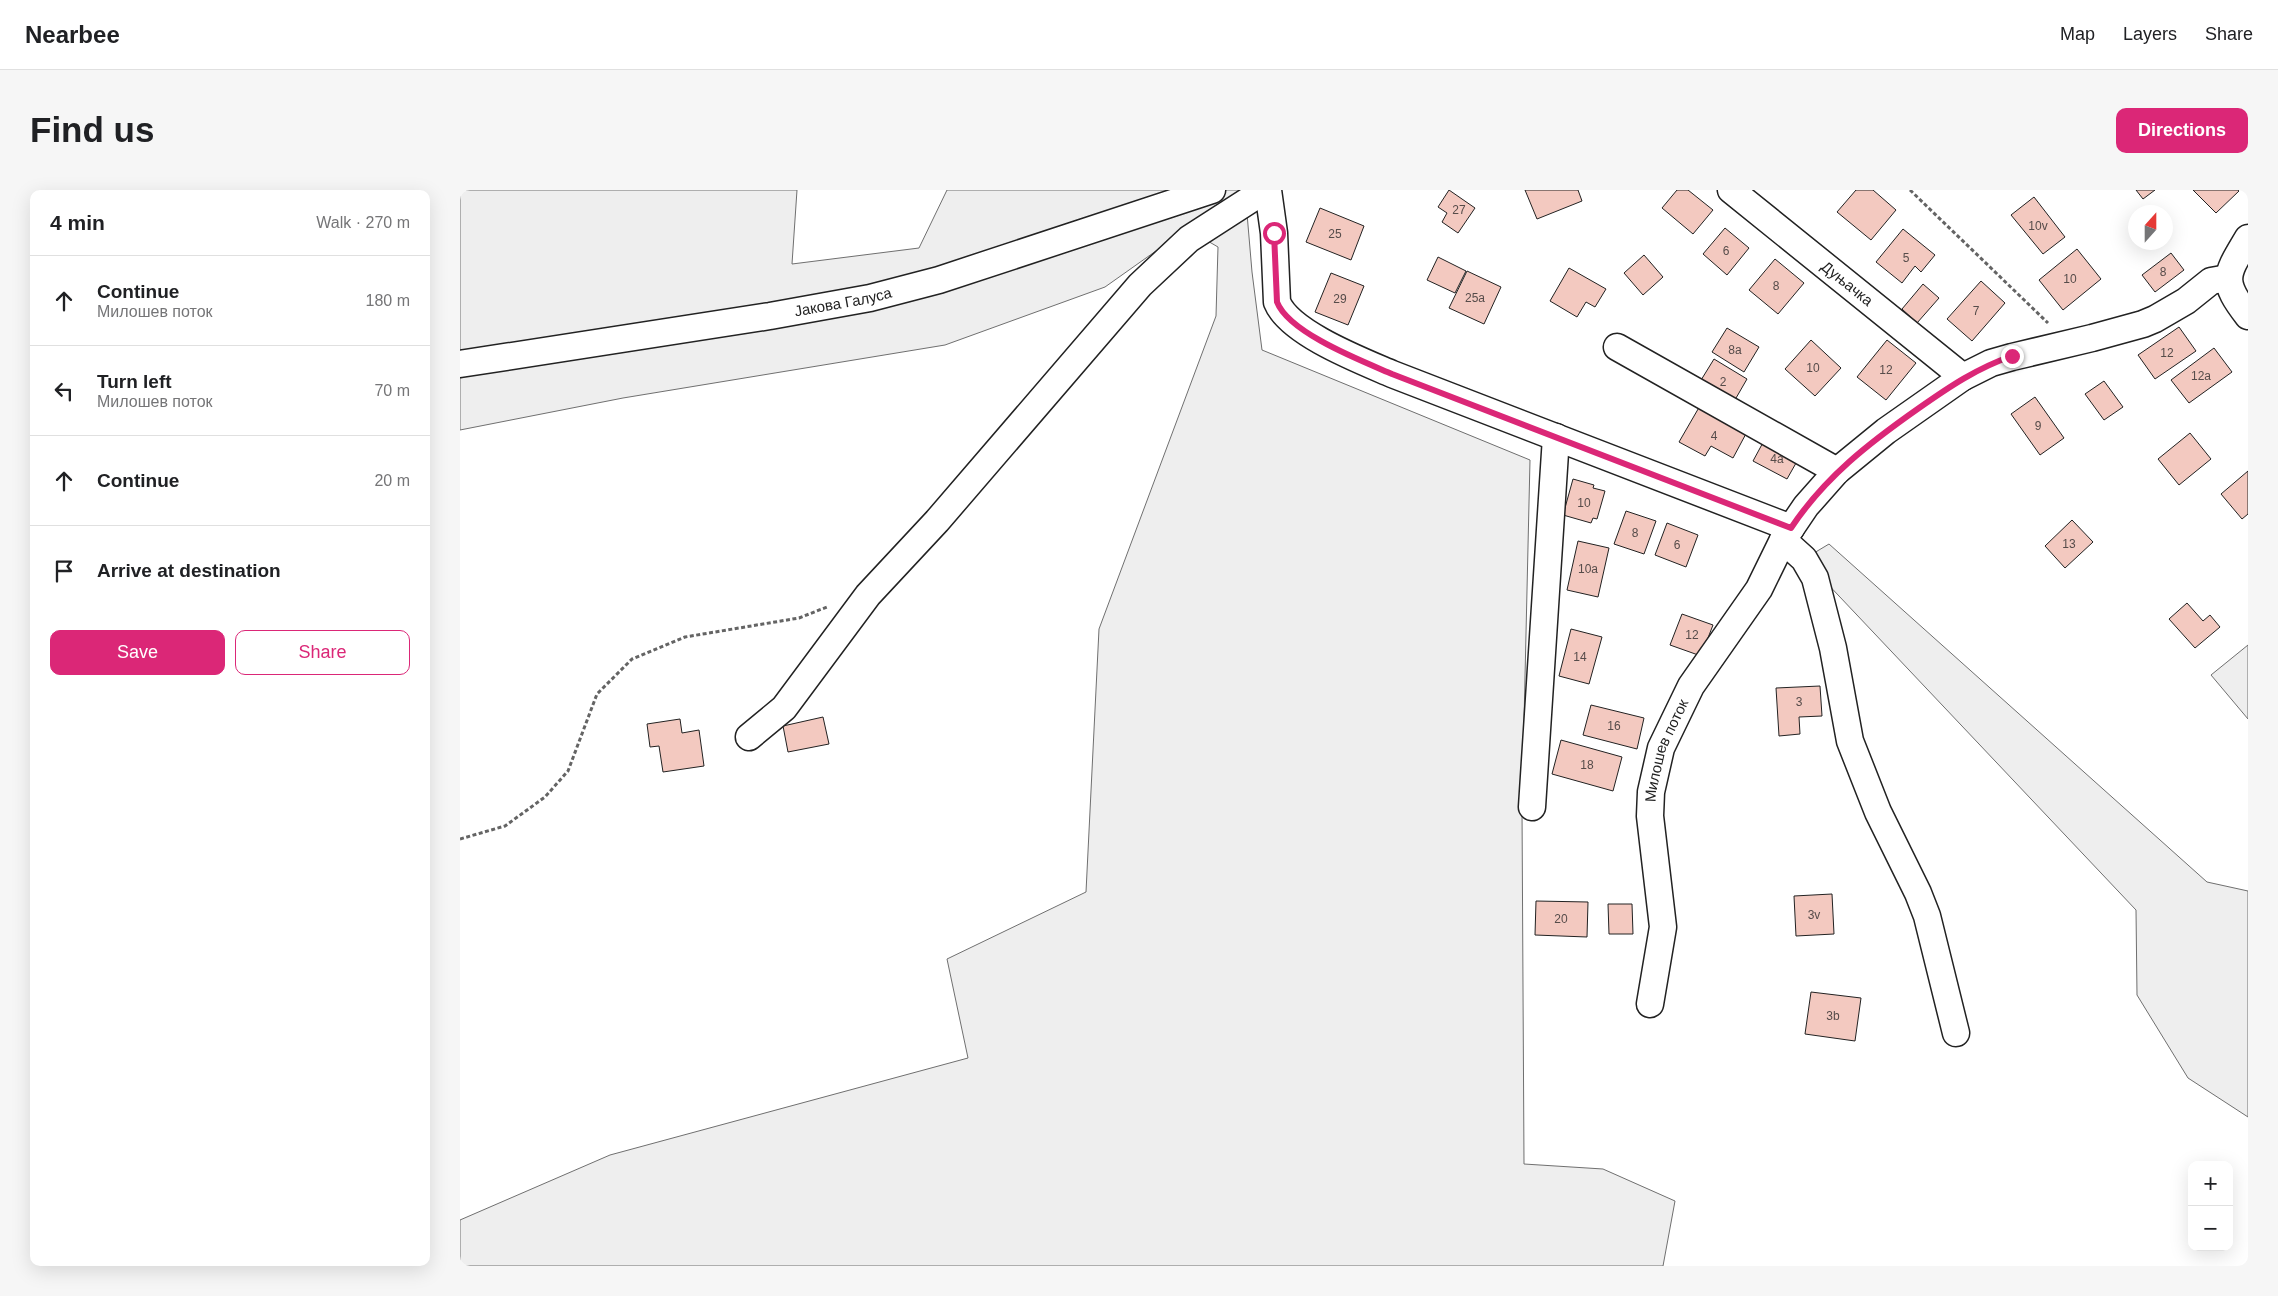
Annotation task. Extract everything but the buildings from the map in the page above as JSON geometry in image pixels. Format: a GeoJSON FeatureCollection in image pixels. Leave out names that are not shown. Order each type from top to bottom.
{"type":"FeatureCollection","features":[{"type":"Feature","properties":{"kind":"street","name":"Јакова Галуса"},"geometry":{"type":"LineString","coordinates":[[460,364],[800,311],[885,294],[947,278],[1212,190]]}},
{"type":"Feature","properties":{"kind":"street"},"geometry":{"type":"LineString","coordinates":[[749,737],[784,708],[868,595],[937,522],[1140,285],[1189,238],[1266,190],[1274,233],[1277,302],[1281,312],[1304,330],[1349,356],[1556,437],[1787,534],[1815,578],[1833,648],[1850,741],[1878,812],[1918,893],[1927,916],[1956,1034]]}},
{"type":"Feature","properties":{"kind":"street","name":"Дуњачка"},"geometry":{"type":"LineString","coordinates":[[1731,190],[1963,377]]}},
{"type":"Feature","properties":{"kind":"street"},"geometry":{"type":"LineString","coordinates":[[2248,238],[2236,258],[2228,278],[2232,295],[2248,316]]}},
{"type":"Feature","properties":{"kind":"street","name":"Милошев поток"},"geometry":{"type":"LineString","coordinates":[[1650,1004],[1663,927],[1650,816],[1650,792],[1661,748],[1690,686],[1759,589],[1787,534],[1806,506],[1837,471],[1886,431],[1963,377],[1990,363],[2131,328],[2156,319],[2211,281],[2228,278]]}},
{"type":"Feature","properties":{"kind":"street"},"geometry":{"type":"LineString","coordinates":[[1617,347],[1837,471]]}},
{"type":"Feature","properties":{"kind":"street"},"geometry":{"type":"LineString","coordinates":[[1532,807],[1556,437]]}},
{"type":"Feature","properties":{"kind":"path"},"geometry":{"type":"LineString","coordinates":[[1910,190],[2069,344]]}},
{"type":"Feature","properties":{"kind":"path"},"geometry":{"type":"LineString","coordinates":[[460,839],[506,826],[545,796],[568,771],[597,694],[632,659],[685,637],[799,618],[854,597],[868,595]]}},
{"type":"Feature","properties":{"kind":"shaded area"},"geometry":{"type":"Polygon","coordinates":[[[460,190],[797,190],[792,264],[919,248],[947,190],[1245,190],[1252,272],[1262,350],[1530,460],[1522,808],[1524,1164],[1603,1169],[1675,1201],[1663,1266],[460,1266],[460,1220],[610,1155],[968,1058],[947,959],[1086,892],[1099,629],[1216,316],[1218,247],[1187,229],[1105,287],[945,345],[623,398],[460,430],[460,190]]]}},
{"type":"Feature","properties":{"kind":"shaded area"},"geometry":{"type":"Polygon","coordinates":[[[1829,544],[2207,882],[2248,891],[2248,1117],[2188,1078],[2137,995],[2136,910],[1804,559],[1829,544]]]}},
{"type":"Feature","properties":{"kind":"shaded area"},"geometry":{"type":"Polygon","coordinates":[[[2248,645],[2248,719],[2211,675],[2248,645]]]}},
{"type":"Feature","properties":{"kind":"route"},"geometry":{"type":"LineString","coordinates":[[1274,233],[1277,302],[1281,312],[1304,330],[1349,356],[1791,528],[1823,485],[1837,471],[1886,431],[1963,377],[1990,363],[2012,356]]}}]}
